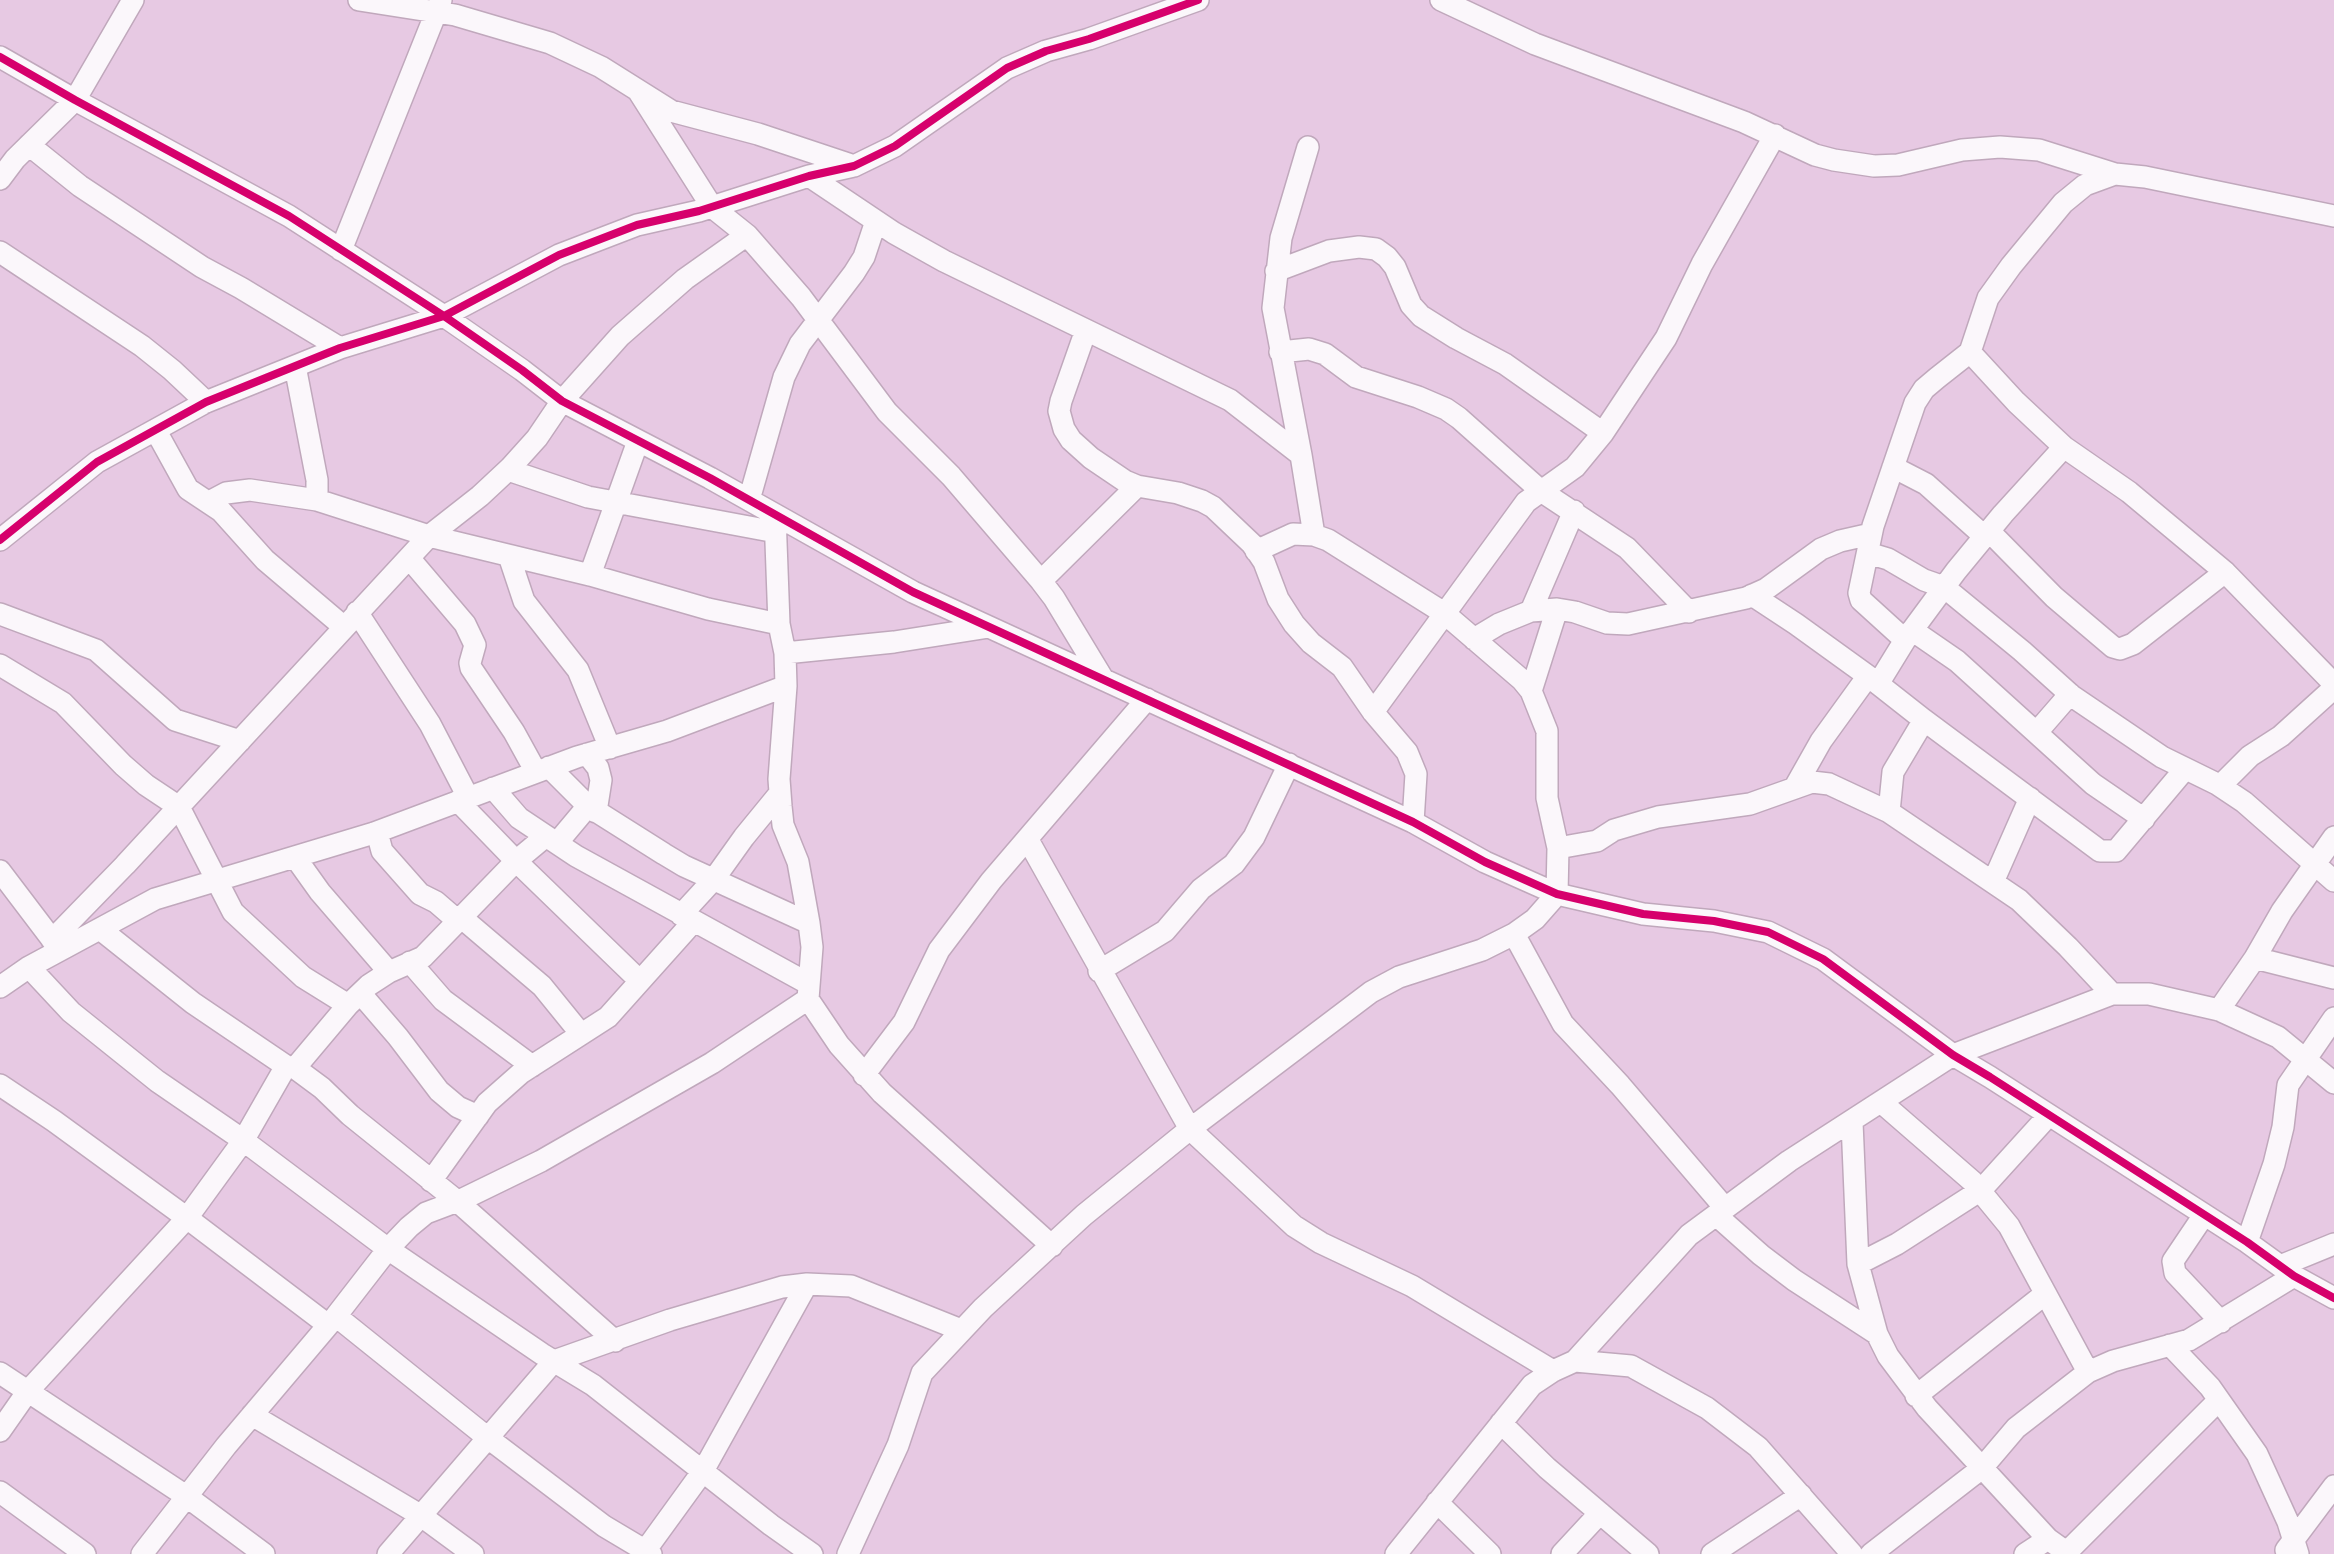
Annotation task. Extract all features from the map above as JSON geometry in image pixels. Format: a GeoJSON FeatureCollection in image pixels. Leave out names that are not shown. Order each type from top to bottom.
{"type":"FeatureCollection","features":[{"type":"Feature","properties":{"kind":"street"},"geometry":{"type":"LineString","coordinates":[[0,179],[30,145],[75,100],[133,0]]}},
{"type":"Feature","properties":{"kind":"street"},"geometry":{"type":"LineString","coordinates":[[359,0],[438,6],[455,15],[550,43],[601,67],[671,110],[758,134],[854,166]]}},
{"type":"Feature","properties":{"kind":"street"},"geometry":{"type":"LineString","coordinates":[[0,540],[98,462],[206,402],[340,348],[444,316],[559,255],[637,225],[712,207],[809,176],[854,166],[896,146],[1007,68],[1046,50],[1089,39],[1198,0]]}},
{"type":"Feature","properties":{"kind":"street"},"geometry":{"type":"LineString","coordinates":[[1441,0],[1535,44],[1744,122],[1815,155],[1853,164],[1898,165],[1962,150],[2000,148],[2039,150],[2115,174],[2146,177],[2334,216]]}},
{"type":"Feature","properties":{"kind":"street"},"geometry":{"type":"LineString","coordinates":[[341,250],[438,6]]}},
{"type":"Feature","properties":{"kind":"street"},"geometry":{"type":"LineString","coordinates":[[0,57],[75,100],[289,216],[444,316],[522,370],[562,401],[749,500],[776,523],[913,592],[1413,822],[1486,862],[1557,894],[1643,914],[1714,921],[1768,932],[1823,959],[1953,1055],[2247,1242],[2287,1271],[2334,1298]]}},
{"type":"Feature","properties":{"kind":"street"},"geometry":{"type":"LineString","coordinates":[[639,92],[712,207],[747,235],[818,319],[887,412],[951,476],[1041,581],[1054,598],[1103,679]]}},
{"type":"Feature","properties":{"kind":"street"},"geometry":{"type":"LineString","coordinates":[[1372,712],[1526,502],[1575,467],[1602,432],[1666,338],[1702,264],[1775,135]]}},
{"type":"Feature","properties":{"kind":"street"},"geometry":{"type":"LineString","coordinates":[[30,145],[80,186],[202,267],[241,288],[340,348]]}},
{"type":"Feature","properties":{"kind":"street"},"geometry":{"type":"LineString","coordinates":[[1308,146],[1281,238],[1273,308],[1314,535]]}},
{"type":"Feature","properties":{"kind":"street"},"geometry":{"type":"LineString","coordinates":[[2115,174],[2085,185],[2063,203],[2011,266],[1988,298],[1970,352],[1924,389],[1914,403],[1869,544],[1860,597],[1909,635],[1957,661],[2038,732],[2093,784],[2144,819]]}},
{"type":"Feature","properties":{"kind":"street"},"geometry":{"type":"LineString","coordinates":[[809,176],[876,221],[944,261],[1230,400],[1301,456]]}},
{"type":"Feature","properties":{"kind":"street"},"geometry":{"type":"LineString","coordinates":[[749,500],[784,377],[800,344],[864,257],[876,221]]}},
{"type":"Feature","properties":{"kind":"street"},"geometry":{"type":"LineString","coordinates":[[0,987],[56,945],[179,807],[408,558],[429,536],[480,496],[508,470],[537,438],[562,401],[620,336],[685,279],[747,235]]}},
{"type":"Feature","properties":{"kind":"street"},"geometry":{"type":"LineString","coordinates":[[1276,271],[1329,251],[1359,248],[1376,249],[1387,257],[1395,267],[1411,305],[1421,316],[1456,338],[1505,364],[1602,432]]}},
{"type":"Feature","properties":{"kind":"street"},"geometry":{"type":"LineString","coordinates":[[0,252],[142,346],[172,370],[206,402]]}},
{"type":"Feature","properties":{"kind":"street"},"geometry":{"type":"LineString","coordinates":[[1086,330],[1061,401],[1060,420],[1071,440],[1091,458],[1137,486],[1178,493],[1208,504],[1235,526],[1264,562],[1278,599],[1294,624],[1311,643],[1342,667],[1372,712],[1407,752],[1416,774],[1413,822]]}},
{"type":"Feature","properties":{"kind":"street"},"geometry":{"type":"LineString","coordinates":[[1280,352],[1309,349],[1325,354],[1356,377],[1418,397],[1446,409],[1459,418],[1541,491],[1574,511],[1627,548],[1689,612]]}},
{"type":"Feature","properties":{"kind":"street"},"geometry":{"type":"LineString","coordinates":[[1970,352],[2016,402],[2064,447],[2129,492],[2225,572],[2334,684]]}},
{"type":"Feature","properties":{"kind":"street"},"geometry":{"type":"LineString","coordinates":[[295,366],[317,480],[317,500]]}},
{"type":"Feature","properties":{"kind":"street"},"geometry":{"type":"LineString","coordinates":[[156,431],[188,489],[222,511],[265,560],[351,619],[430,724],[463,799],[516,861],[640,981]]}},
{"type":"Feature","properties":{"kind":"street"},"geometry":{"type":"LineString","coordinates":[[590,575],[638,440]]}},
{"type":"Feature","properties":{"kind":"street"},"geometry":{"type":"LineString","coordinates":[[1795,787],[1821,741],[1873,680],[1987,534],[2064,447]]}},
{"type":"Feature","properties":{"kind":"street"},"geometry":{"type":"LineString","coordinates":[[1893,467],[1926,484],[1987,534],[2054,597],[2113,646],[2120,648],[2132,644],[2225,572]]}},
{"type":"Feature","properties":{"kind":"street"},"geometry":{"type":"LineString","coordinates":[[508,470],[588,496],[776,523]]}},
{"type":"Feature","properties":{"kind":"street"},"geometry":{"type":"LineString","coordinates":[[1041,581],[1137,486]]}},
{"type":"Feature","properties":{"kind":"street"},"geometry":{"type":"LineString","coordinates":[[209,502],[226,494],[250,490],[317,500],[429,536],[590,575],[708,609],[779,624]]}},
{"type":"Feature","properties":{"kind":"street"},"geometry":{"type":"LineString","coordinates":[[1531,611],[1574,511]]}},
{"type":"Feature","properties":{"kind":"street"},"geometry":{"type":"LineString","coordinates":[[776,523],[779,624],[785,653],[786,686],[780,793],[783,825],[798,862],[809,923],[812,947],[809,992]]}},
{"type":"Feature","properties":{"kind":"street"},"geometry":{"type":"LineString","coordinates":[[848,1554],[898,1445],[922,1373],[961,1330],[1084,1215],[1190,1129],[1371,992],[1398,977],[1482,950],[1514,934],[1535,919],[1557,894],[1558,848],[1547,798],[1547,730],[1531,691],[1444,613],[1328,540],[1314,535],[1293,534],[1256,551]]}},
{"type":"Feature","properties":{"kind":"street"},"geometry":{"type":"LineString","coordinates":[[1474,639],[1499,624],[1531,611],[1556,609],[1575,612],[1607,623],[1628,624],[1689,612],[1752,595],[1766,589],[1821,548],[1840,541],[1869,544],[1888,559],[1924,580],[1944,587],[2022,651],[2070,694],[2131,738],[2220,786],[2244,802],[2334,882]]}},
{"type":"Feature","properties":{"kind":"street"},"geometry":{"type":"LineString","coordinates":[[510,556],[528,607],[578,670],[610,748]]}},
{"type":"Feature","properties":{"kind":"street"},"geometry":{"type":"LineString","coordinates":[[408,558],[465,624],[475,645],[470,664],[471,668],[514,732],[543,769],[592,809],[684,866],[809,923]]}},
{"type":"Feature","properties":{"kind":"street"},"geometry":{"type":"LineString","coordinates":[[1752,595],[1796,624],[1873,680],[2100,850],[2116,851],[2185,768]]}},
{"type":"Feature","properties":{"kind":"street"},"geometry":{"type":"LineString","coordinates":[[1531,691],[1556,609]]}},
{"type":"Feature","properties":{"kind":"street"},"geometry":{"type":"LineString","coordinates":[[0,614],[96,650],[175,720],[240,742]]}},
{"type":"Feature","properties":{"kind":"street"},"geometry":{"type":"LineString","coordinates":[[785,653],[894,642],[989,627]]}},
{"type":"Feature","properties":{"kind":"street"},"geometry":{"type":"LineString","coordinates":[[0,665],[63,703],[129,770],[146,785],[179,807],[233,912],[248,928],[303,977],[354,999],[398,1037],[439,1091],[458,1107],[478,1116]]}},
{"type":"Feature","properties":{"kind":"street"},"geometry":{"type":"LineString","coordinates":[[56,945],[100,929],[155,899],[377,832],[543,769],[667,731],[786,686]]}},
{"type":"Feature","properties":{"kind":"street"},"geometry":{"type":"LineString","coordinates":[[2220,786],[2250,756],[2281,736],[2334,688]]}},
{"type":"Feature","properties":{"kind":"street"},"geometry":{"type":"LineString","coordinates":[[2038,732],[2070,694]]}},
{"type":"Feature","properties":{"kind":"street"},"geometry":{"type":"LineString","coordinates":[[864,1075],[904,1022],[928,969],[939,950],[991,881],[1147,700]]}},
{"type":"Feature","properties":{"kind":"street"},"geometry":{"type":"LineString","coordinates":[[1889,812],[1893,772],[1924,720]]}},
{"type":"Feature","properties":{"kind":"street"},"geometry":{"type":"LineString","coordinates":[[0,1431],[28,1391],[187,1218],[243,1141],[290,1067],[354,999],[389,972],[423,957],[516,861],[552,839],[592,809],[601,780],[598,768],[587,754]]}},
{"type":"Feature","properties":{"kind":"street"},"geometry":{"type":"LineString","coordinates":[[1099,971],[1165,931],[1201,889],[1234,864],[1254,837],[1289,764]]}},
{"type":"Feature","properties":{"kind":"street"},"geometry":{"type":"LineString","coordinates":[[1558,848],[1597,841],[1614,830],[1658,817],[1750,804],[1775,797],[1795,787],[1812,782],[1829,784],[1889,812],[2019,900],[2068,947],[2112,994]]}},
{"type":"Feature","properties":{"kind":"street"},"geometry":{"type":"LineString","coordinates":[[493,788],[519,818],[600,870],[759,955],[809,992],[839,1045],[864,1075],[1052,1246]]}},
{"type":"Feature","properties":{"kind":"street"},"geometry":{"type":"LineString","coordinates":[[431,1180],[487,1103],[505,1086],[532,1066],[608,1017],[640,981],[744,836],[780,793]]}},
{"type":"Feature","properties":{"kind":"street"},"geometry":{"type":"LineString","coordinates":[[1993,882],[2030,798]]}},
{"type":"Feature","properties":{"kind":"street"},"geometry":{"type":"LineString","coordinates":[[377,832],[382,851],[420,894],[436,902],[460,919],[542,986],[581,1034]]}},
{"type":"Feature","properties":{"kind":"street"},"geometry":{"type":"LineString","coordinates":[[2219,1010],[2254,958],[2282,911],[2334,837]]}},
{"type":"Feature","properties":{"kind":"street"},"geometry":{"type":"LineString","coordinates":[[1028,840],[1099,971],[1190,1129],[1294,1226],[1321,1244],[1412,1286],[1553,1371]]}},
{"type":"Feature","properties":{"kind":"street"},"geometry":{"type":"LineString","coordinates":[[295,857],[320,892],[389,972]]}},
{"type":"Feature","properties":{"kind":"street"},"geometry":{"type":"LineString","coordinates":[[0,871],[56,945]]}},
{"type":"Feature","properties":{"kind":"street"},"geometry":{"type":"LineString","coordinates":[[100,929],[193,1003],[322,1088],[350,1115],[457,1201],[615,1341]]}},
{"type":"Feature","properties":{"kind":"street"},"geometry":{"type":"LineString","coordinates":[[1514,934],[1563,1024],[1620,1085],[1721,1212],[1761,1255],[1787,1275],[1877,1334]]}},
{"type":"Feature","properties":{"kind":"street"},"geometry":{"type":"LineString","coordinates":[[2254,958],[2334,978]]}},
{"type":"Feature","properties":{"kind":"street"},"geometry":{"type":"LineString","coordinates":[[410,962],[443,1000],[532,1066]]}},
{"type":"Feature","properties":{"kind":"street"},"geometry":{"type":"LineString","coordinates":[[29,967],[71,1012],[157,1081],[243,1141],[388,1249],[554,1361],[593,1385],[812,1554]]}},
{"type":"Feature","properties":{"kind":"street"},"geometry":{"type":"LineString","coordinates":[[142,1554],[186,1496],[332,1320],[388,1249],[426,1214],[540,1161],[661,1092],[712,1062],[809,992]]}},
{"type":"Feature","properties":{"kind":"street"},"geometry":{"type":"LineString","coordinates":[[1396,1554],[1532,1385],[1553,1371],[1576,1361],[1689,1235],[1789,1161],[1953,1055],[2112,994],[2149,994],[2219,1010],[2278,1037],[2334,1082]]}},
{"type":"Feature","properties":{"kind":"street"},"geometry":{"type":"LineString","coordinates":[[2247,1242],[2274,1164],[2283,1127],[2288,1085],[2334,1018]]}},
{"type":"Feature","properties":{"kind":"street"},"geometry":{"type":"LineString","coordinates":[[0,1085],[54,1121],[332,1320],[604,1526],[643,1552],[703,1471],[807,1284]]}},
{"type":"Feature","properties":{"kind":"street"},"geometry":{"type":"LineString","coordinates":[[1881,1102],[1981,1190],[2009,1226],[2088,1372]]}},
{"type":"Feature","properties":{"kind":"street"},"geometry":{"type":"LineString","coordinates":[[1858,1264],[1897,1244],[1981,1190],[2049,1115]]}},
{"type":"Feature","properties":{"kind":"street"},"geometry":{"type":"LineString","coordinates":[[1852,1122],[1858,1264],[1877,1334],[1888,1356],[1916,1396],[2048,1539],[2068,1553],[2219,1400]]}},
{"type":"Feature","properties":{"kind":"street"},"geometry":{"type":"LineString","coordinates":[[2204,1216],[2173,1261],[2176,1273],[2221,1322]]}},
{"type":"Feature","properties":{"kind":"street"},"geometry":{"type":"LineString","coordinates":[[1871,1554],[1982,1468],[2016,1428],[2088,1372],[2113,1361],[2189,1340],[2221,1322],[2287,1271],[2334,1244]]}},
{"type":"Feature","properties":{"kind":"street"},"geometry":{"type":"LineString","coordinates":[[388,1554],[554,1361],[670,1320],[782,1286],[807,1284],[851,1286],[961,1330]]}},
{"type":"Feature","properties":{"kind":"street"},"geometry":{"type":"LineString","coordinates":[[1916,1396],[2045,1294]]}},
{"type":"Feature","properties":{"kind":"street"},"geometry":{"type":"LineString","coordinates":[[2170,1345],[2210,1386],[2257,1454],[2288,1522],[2291,1550]]}},
{"type":"Feature","properties":{"kind":"street"},"geometry":{"type":"LineString","coordinates":[[1576,1361],[1631,1366],[1707,1408],[1758,1446],[1852,1554]]}},
{"type":"Feature","properties":{"kind":"street"},"geometry":{"type":"LineString","coordinates":[[0,1373],[186,1496],[264,1554]]}},
{"type":"Feature","properties":{"kind":"street"},"geometry":{"type":"LineString","coordinates":[[252,1415],[420,1515],[473,1554]]}},
{"type":"Feature","properties":{"kind":"street"},"geometry":{"type":"LineString","coordinates":[[1501,1423],[1547,1468],[1648,1554]]}},
{"type":"Feature","properties":{"kind":"street"},"geometry":{"type":"LineString","coordinates":[[2291,1550],[2334,1486]]}},
{"type":"Feature","properties":{"kind":"street"},"geometry":{"type":"LineString","coordinates":[[0,1492],[85,1554]]}},
{"type":"Feature","properties":{"kind":"street"},"geometry":{"type":"LineString","coordinates":[[1712,1554],[1801,1496]]}},
{"type":"Feature","properties":{"kind":"street"},"geometry":{"type":"LineString","coordinates":[[1437,1502],[1490,1554]]}},
{"type":"Feature","properties":{"kind":"street"},"geometry":{"type":"LineString","coordinates":[[1562,1554],[1600,1513]]}},
{"type":"Feature","properties":{"kind":"street"},"geometry":{"type":"LineString","coordinates":[[2025,1554],[2048,1539]]}},
{"type":"Feature","properties":{"kind":"cycle path"},"geometry":{"type":"LineString","coordinates":[[0,540],[97,462],[206,402],[340,348],[444,316],[559,255],[637,225],[699,211],[809,176],[854,166],[895,146],[1007,68],[1046,51],[1089,39],[1198,0]]}},
{"type":"Feature","properties":{"kind":"cycle path"},"geometry":{"type":"LineString","coordinates":[[0,57],[75,100],[289,216],[444,316],[522,370],[562,401],[710,478],[913,592],[1413,822],[1485,862],[1557,894],[1643,914],[1714,921],[1768,932],[1823,959],[1953,1055],[2247,1242],[2294,1276],[2334,1298]]}}]}
